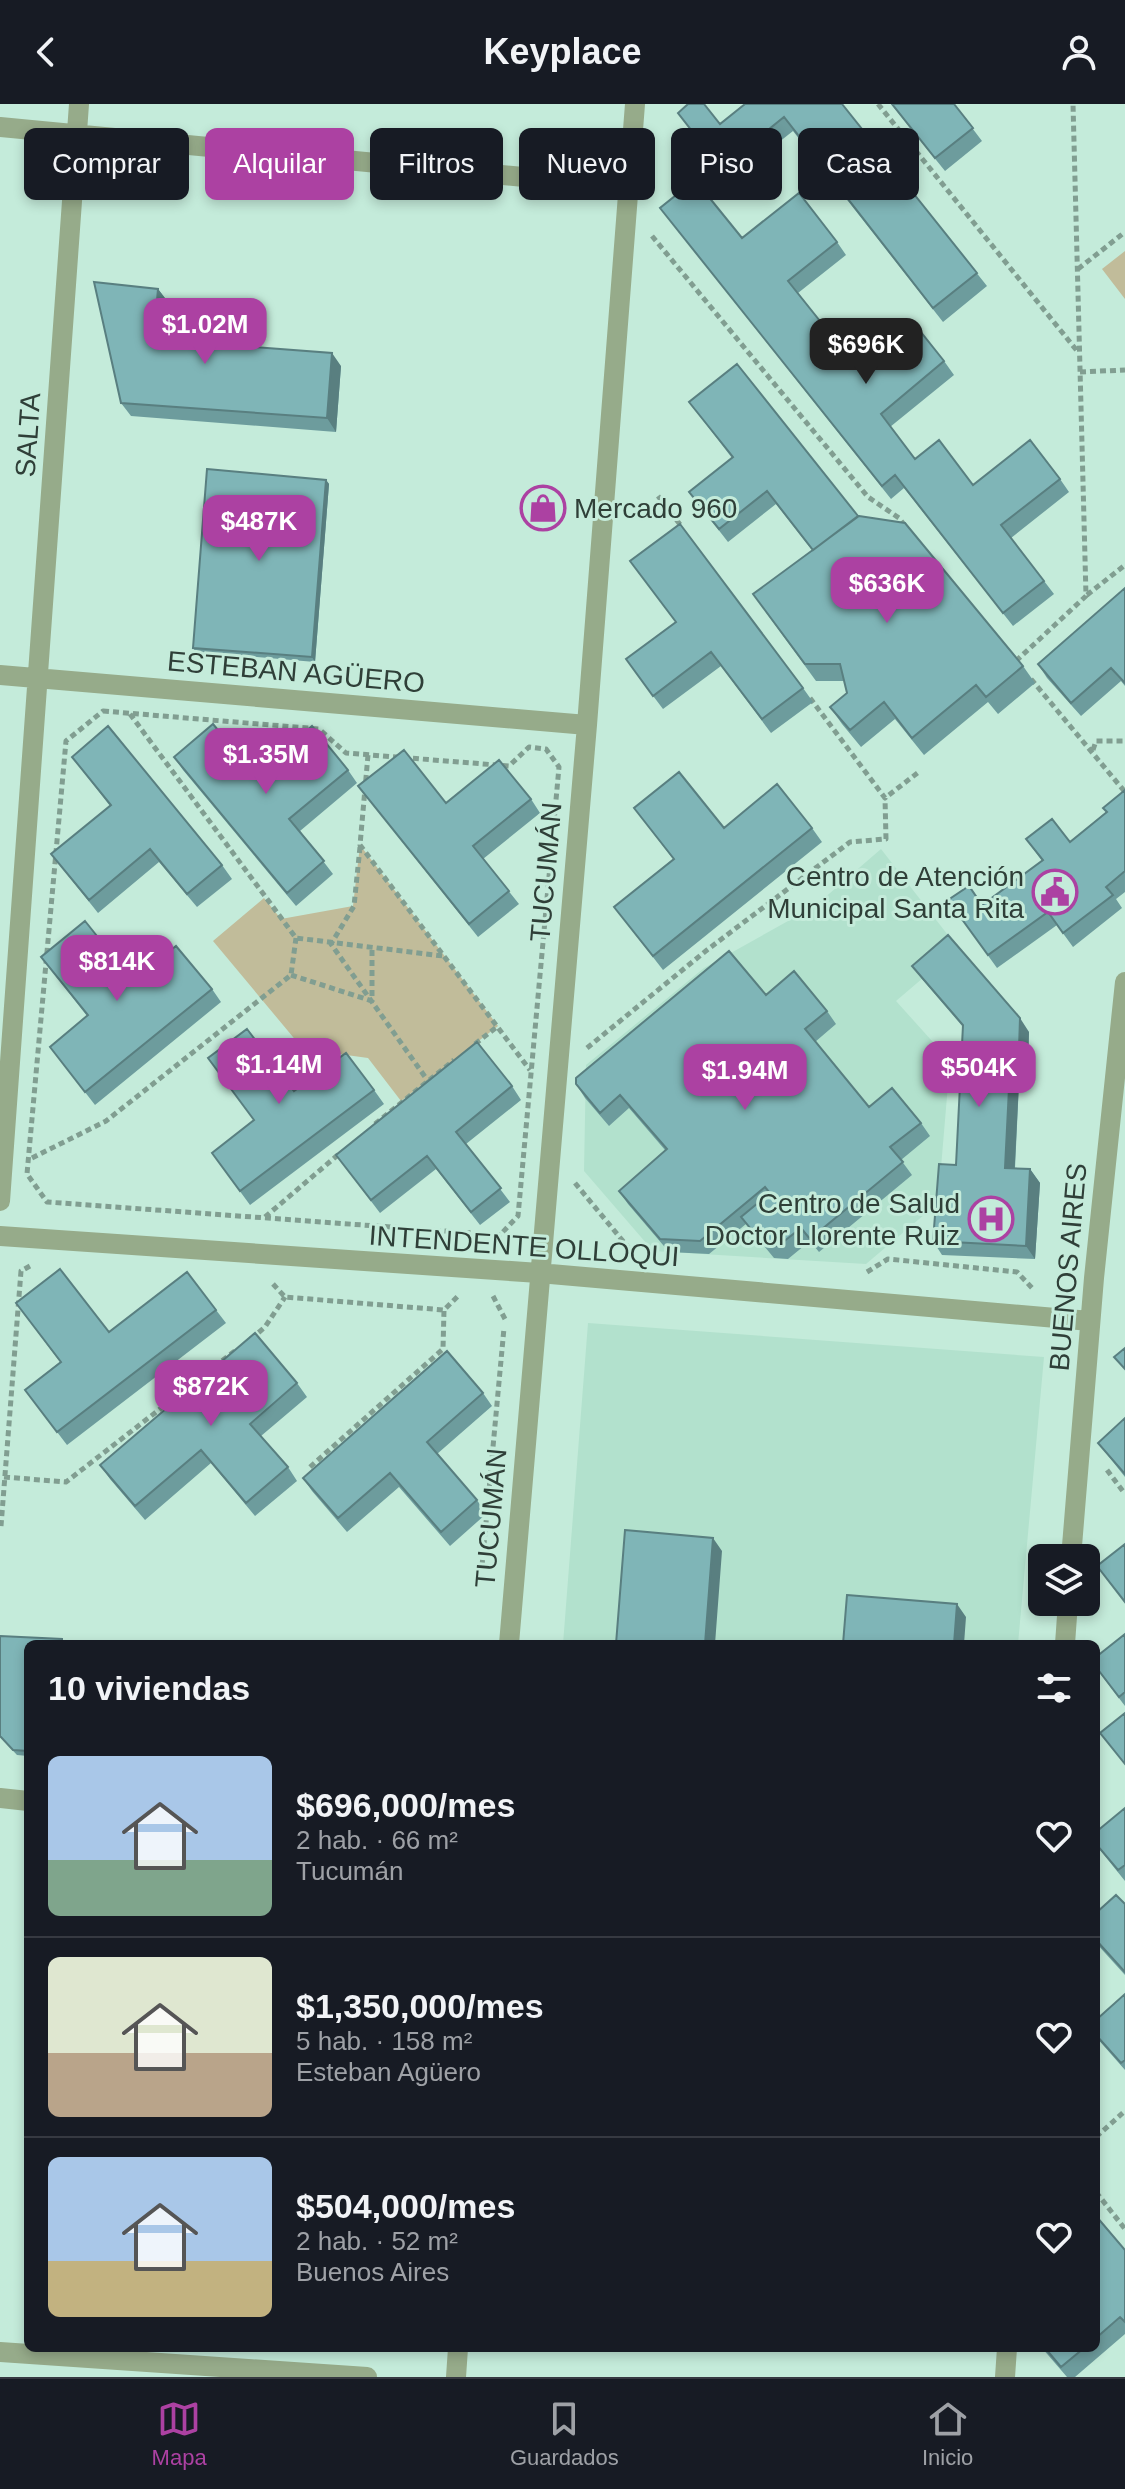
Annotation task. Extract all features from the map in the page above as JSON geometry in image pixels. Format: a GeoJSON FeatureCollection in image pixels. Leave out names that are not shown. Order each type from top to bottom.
{"type":"FeatureCollection","features":[{"type":"Feature","properties":{"kind":"street","name":"SALTA"},"geometry":{"type":"LineString","coordinates":[[77,128],[79,104]]}},
{"type":"Feature","properties":{"kind":"street","name":"TUCUMÁN"},"geometry":{"type":"LineString","coordinates":[[633,128],[635,104]]}},
{"type":"Feature","properties":{"kind":"street"},"geometry":{"type":"LineString","coordinates":[[0,127],[24,129]]}},
{"type":"Feature","properties":{"kind":"street"},"geometry":{"type":"LineString","coordinates":[[189,145],[519,177]]}},
{"type":"Feature","properties":{"kind":"street","name":"SALTA"},"geometry":{"type":"LineString","coordinates":[[0,1201],[72,200]]}},
{"type":"Feature","properties":{"kind":"street","name":"TUCUMÁN"},"geometry":{"type":"LineString","coordinates":[[509,1640],[587,725],[627,200]]}},
{"type":"Feature","properties":{"kind":"street","name":"ESTEBAN AGÜERO"},"geometry":{"type":"LineString","coordinates":[[0,675],[587,725]]}},
{"type":"Feature","properties":{"kind":"street","name":"BUENOS AIRES"},"geometry":{"type":"LineString","coordinates":[[1072,1544],[1090,1321],[1125,982]]}},
{"type":"Feature","properties":{"kind":"street","name":"INTENDENTE OLLOQUI"},"geometry":{"type":"LineString","coordinates":[[0,1236],[539,1273],[1090,1321]]}},
{"type":"Feature","properties":{"kind":"street"},"geometry":{"type":"LineString","coordinates":[[1065,1640],[1067,1616]]}},
{"type":"Feature","properties":{"kind":"street"},"geometry":{"type":"LineString","coordinates":[[0,1798],[24,1801]]}},
{"type":"Feature","properties":{"kind":"street"},"geometry":{"type":"LineString","coordinates":[[0,2352],[367,2377]]}},
{"type":"Feature","properties":{"kind":"street"},"geometry":{"type":"LineString","coordinates":[[456,2377],[458,2352]]}},
{"type":"Feature","properties":{"kind":"street"},"geometry":{"type":"LineString","coordinates":[[1005,2377],[1007,2352]]}},
{"type":"Feature","properties":{"kind":"path"},"geometry":{"type":"LineString","coordinates":[[878,104],[1079,354]]}},
{"type":"Feature","properties":{"kind":"path"},"geometry":{"type":"LineString","coordinates":[[1073,104],[1086,596]]}},
{"type":"Feature","properties":{"kind":"path"},"geometry":{"type":"LineString","coordinates":[[649,232],[868,497],[899,518],[908,529]]}},
{"type":"Feature","properties":{"kind":"path"},"geometry":{"type":"LineString","coordinates":[[1077,270],[1125,232]]}},
{"type":"Feature","properties":{"kind":"path"},"geometry":{"type":"LineString","coordinates":[[1080,372],[1125,370]]}},
{"type":"Feature","properties":{"kind":"path"},"geometry":{"type":"LineString","coordinates":[[658,496],[689,537]]}},
{"type":"Feature","properties":{"kind":"path"},"geometry":{"type":"LineString","coordinates":[[1016,661],[1086,596],[1125,565]]}},
{"type":"Feature","properties":{"kind":"path"},"geometry":{"type":"LineString","coordinates":[[1006,649],[1125,792]]}},
{"type":"Feature","properties":{"kind":"path"},"geometry":{"type":"LineString","coordinates":[[581,1053],[707,950],[850,842],[886,839],[885,798],[803,689]]}},
{"type":"Feature","properties":{"kind":"path"},"geometry":{"type":"LineString","coordinates":[[103,711],[129,713],[319,729],[346,753],[368,755],[509,766],[529,747],[546,749],[559,767],[518,1216],[500,1235],[47,1202],[27,1174],[66,741],[103,711]]}},
{"type":"Feature","properties":{"kind":"path"},"geometry":{"type":"LineString","coordinates":[[129,713],[296,938],[443,956]]}},
{"type":"Feature","properties":{"kind":"path"},"geometry":{"type":"LineString","coordinates":[[1093,750],[1096,741],[1125,741]]}},
{"type":"Feature","properties":{"kind":"path"},"geometry":{"type":"LineString","coordinates":[[331,944],[354,906],[368,755]]}},
{"type":"Feature","properties":{"kind":"path"},"geometry":{"type":"LineString","coordinates":[[885,798],[920,771]]}},
{"type":"Feature","properties":{"kind":"path"},"geometry":{"type":"LineString","coordinates":[[360,845],[531,1071]]}},
{"type":"Feature","properties":{"kind":"path"},"geometry":{"type":"LineString","coordinates":[[29,1159],[106,1121],[291,975],[296,938]]}},
{"type":"Feature","properties":{"kind":"path"},"geometry":{"type":"LineString","coordinates":[[331,944],[428,1081]]}},
{"type":"Feature","properties":{"kind":"path"},"geometry":{"type":"LineString","coordinates":[[372,949],[372,1001]]}},
{"type":"Feature","properties":{"kind":"path"},"geometry":{"type":"LineString","coordinates":[[291,975],[372,1001]]}},
{"type":"Feature","properties":{"kind":"path"},"geometry":{"type":"LineString","coordinates":[[367,1130],[498,1026]]}},
{"type":"Feature","properties":{"kind":"path"},"geometry":{"type":"LineString","coordinates":[[264,1218],[344,1150]]}},
{"type":"Feature","properties":{"kind":"path"},"geometry":{"type":"LineString","coordinates":[[576,1168],[575,1183],[636,1257]]}},
{"type":"Feature","properties":{"kind":"path"},"geometry":{"type":"LineString","coordinates":[[1,1526],[21,1271],[41,1259]]}},
{"type":"Feature","properties":{"kind":"path"},"geometry":{"type":"LineString","coordinates":[[863,1274],[888,1259],[1002,1270],[1017,1272],[1037,1292]]}},
{"type":"Feature","properties":{"kind":"path"},"geometry":{"type":"LineString","coordinates":[[266,1275],[285,1297],[444,1310]]}},
{"type":"Feature","properties":{"kind":"path"},"geometry":{"type":"LineString","coordinates":[[310,1467],[443,1349],[444,1310],[466,1289]]}},
{"type":"Feature","properties":{"kind":"path"},"geometry":{"type":"LineString","coordinates":[[482,1566],[505,1315],[491,1293]]}},
{"type":"Feature","properties":{"kind":"path"},"geometry":{"type":"LineString","coordinates":[[4,1477],[66,1482],[265,1327],[285,1297]]}},
{"type":"Feature","properties":{"kind":"path"},"geometry":{"type":"LineString","coordinates":[[1106,1469],[1125,1494]]}},
{"type":"Feature","properties":{"kind":"path"},"geometry":{"type":"LineString","coordinates":[[1100,2133],[1125,2111]]}},
{"type":"Feature","properties":{"kind":"path"},"geometry":{"type":"LineString","coordinates":[[1100,2197],[1125,2229]]}},
{"type":"Feature","properties":{"kind":"shaded area"},"geometry":{"type":"Polygon","coordinates":[[[1125,251],[1125,299],[1102,269],[1125,251]]]}},
{"type":"Feature","properties":{"kind":"shaded area"},"geometry":{"type":"Polygon","coordinates":[[[360,845],[498,1026],[401,1101],[368,1058],[303,1049],[213,941],[264,898],[281,919],[353,906],[360,845]]]}},
{"type":"Feature","properties":{"kind":"shaded area"},"geometry":{"type":"Polygon","coordinates":[[[881,849],[958,948],[896,1001],[950,1061],[938,1203],[866,1264],[653,1251],[584,1171],[586,1065],[704,968],[815,906],[881,849]]]}},
{"type":"Feature","properties":{"kind":"shaded area"},"geometry":{"type":"Polygon","coordinates":[[[588,1323],[1044,1357],[1018,1640],[563,1640],[588,1323]]]}},
{"type":"Feature","properties":{"kind":"building"},"geometry":{"type":"Polygon","coordinates":[[[688,104],[704,104],[720,124],[745,104],[842,104],[861,128],[798,128],[798,135],[784,117],[770,128],[690,128],[678,113],[688,104]]]}},
{"type":"Feature","properties":{"kind":"building"},"geometry":{"type":"Polygon","coordinates":[[[892,104],[954,104],[973,128],[935,158],[919,138],[919,128],[911,128],[892,104]]]}},
{"type":"Feature","properties":{"kind":"building"},"geometry":{"type":"Polygon","coordinates":[[[798,194],[798,200],[804,200],[837,242],[788,281],[856,366],[912,321],[944,361],[881,414],[915,459],[939,440],[973,485],[1030,440],[1060,479],[1001,525],[1044,581],[1003,613],[895,475],[882,486],[660,208],[671,199],[711,200],[742,238],[798,194]]]}},
{"type":"Feature","properties":{"kind":"building"},"geometry":{"type":"Polygon","coordinates":[[[849,200],[919,200],[977,273],[933,308],[849,200]]]}},
{"type":"Feature","properties":{"kind":"building"},"geometry":{"type":"Polygon","coordinates":[[[94,282],[158,289],[155,323],[161,340],[332,353],[327,418],[121,403],[94,282]]]}},
{"type":"Feature","properties":{"kind":"building"},"geometry":{"type":"Polygon","coordinates":[[[737,364],[858,516],[813,550],[767,491],[719,529],[689,492],[733,457],[689,402],[737,364]]]}},
{"type":"Feature","properties":{"kind":"building"},"geometry":{"type":"Polygon","coordinates":[[[207,469],[326,480],[312,657],[193,648],[207,469]]]}},
{"type":"Feature","properties":{"kind":"building"},"geometry":{"type":"Polygon","coordinates":[[[859,516],[905,523],[1023,666],[986,697],[976,685],[912,738],[884,702],[850,730],[830,707],[847,693],[840,664],[805,664],[753,594],[859,516]]]}},
{"type":"Feature","properties":{"kind":"building"},"geometry":{"type":"Polygon","coordinates":[[[680,524],[803,688],[762,719],[711,652],[653,696],[626,659],[676,622],[630,561],[680,524]]]}},
{"type":"Feature","properties":{"kind":"building"},"geometry":{"type":"Polygon","coordinates":[[[1125,588],[1125,683],[1111,668],[1071,703],[1038,664],[1125,588]]]}},
{"type":"Feature","properties":{"kind":"building"},"geometry":{"type":"Polygon","coordinates":[[[213,724],[254,774],[312,726],[348,770],[289,819],[324,861],[287,893],[174,757],[213,724]]]}},
{"type":"Feature","properties":{"kind":"building"},"geometry":{"type":"Polygon","coordinates":[[[108,726],[222,865],[187,894],[150,849],[89,900],[51,854],[111,805],[72,757],[108,726]]]}},
{"type":"Feature","properties":{"kind":"building"},"geometry":{"type":"Polygon","coordinates":[[[404,750],[446,803],[499,760],[531,799],[473,846],[509,891],[469,924],[358,786],[404,750]]]}},
{"type":"Feature","properties":{"kind":"building"},"geometry":{"type":"Polygon","coordinates":[[[679,772],[724,828],[777,784],[812,828],[653,956],[614,907],[674,859],[634,808],[679,772]]]}},
{"type":"Feature","properties":{"kind":"building"},"geometry":{"type":"Polygon","coordinates":[[[1125,790],[1125,871],[1106,887],[1113,895],[1063,933],[1048,912],[988,955],[948,900],[969,886],[982,905],[1043,860],[1026,839],[1052,819],[1070,842],[1107,812],[1103,808],[1125,790]]]}},
{"type":"Feature","properties":{"kind":"building"},"geometry":{"type":"Polygon","coordinates":[[[85,921],[133,981],[176,946],[212,989],[85,1092],[50,1047],[88,1015],[41,957],[85,921]]]}},
{"type":"Feature","properties":{"kind":"building"},"geometry":{"type":"Polygon","coordinates":[[[948,935],[1020,1018],[1019,1049],[1011,1049],[1005,1168],[1030,1169],[1026,1246],[933,1241],[939,1164],[956,1165],[963,1025],[912,966],[948,935]]]}},
{"type":"Feature","properties":{"kind":"building"},"geometry":{"type":"Polygon","coordinates":[[[729,951],[766,995],[794,971],[827,1011],[805,1029],[869,1107],[892,1088],[921,1123],[890,1147],[903,1162],[810,1239],[801,1228],[778,1246],[764,1245],[741,1217],[770,1193],[765,1187],[700,1241],[660,1239],[619,1191],[667,1149],[620,1095],[600,1113],[576,1084],[576,1078],[729,951]]]}},
{"type":"Feature","properties":{"kind":"building"},"geometry":{"type":"Polygon","coordinates":[[[247,1029],[294,1091],[346,1053],[374,1090],[240,1191],[212,1153],[254,1120],[208,1058],[247,1029]]]}},
{"type":"Feature","properties":{"kind":"building"},"geometry":{"type":"Polygon","coordinates":[[[477,1042],[512,1086],[456,1132],[501,1188],[471,1212],[427,1156],[371,1200],[336,1155],[477,1042]]]}},
{"type":"Feature","properties":{"kind":"building"},"geometry":{"type":"Polygon","coordinates":[[[60,1269],[109,1332],[187,1272],[216,1310],[57,1432],[25,1390],[61,1362],[16,1303],[60,1269]]]}},
{"type":"Feature","properties":{"kind":"building"},"geometry":{"type":"Polygon","coordinates":[[[255,1333],[297,1383],[250,1424],[288,1467],[246,1503],[201,1450],[135,1506],[100,1465],[255,1333]]]}},
{"type":"Feature","properties":{"kind":"building"},"geometry":{"type":"Polygon","coordinates":[[[1125,1348],[1125,1369],[1114,1357],[1125,1348]]]}},
{"type":"Feature","properties":{"kind":"building"},"geometry":{"type":"Polygon","coordinates":[[[447,1351],[483,1393],[427,1442],[477,1500],[441,1532],[390,1473],[338,1518],[303,1478],[447,1351]]]}},
{"type":"Feature","properties":{"kind":"building"},"geometry":{"type":"Polygon","coordinates":[[[1125,1418],[1125,1474],[1098,1443],[1125,1418]]]}},
{"type":"Feature","properties":{"kind":"building"},"geometry":{"type":"Polygon","coordinates":[[[625,1530],[713,1538],[705,1640],[616,1640],[625,1530]]]}},
{"type":"Feature","properties":{"kind":"building"},"geometry":{"type":"Polygon","coordinates":[[[1125,1544],[1125,1602],[1100,1570],[1100,1564],[1125,1544]]]}},
{"type":"Feature","properties":{"kind":"building"},"geometry":{"type":"Polygon","coordinates":[[[847,1595],[957,1604],[954,1640],[843,1640],[847,1595]]]}},
{"type":"Feature","properties":{"kind":"building"},"geometry":{"type":"Polygon","coordinates":[[[1125,1634],[1125,1692],[1119,1697],[1100,1672],[1100,1654],[1125,1634]]]}},
{"type":"Feature","properties":{"kind":"building"},"geometry":{"type":"Polygon","coordinates":[[[0,1636],[62,1639],[24,1640],[24,1751],[13,1750],[0,1736],[0,1636]]]}},
{"type":"Feature","properties":{"kind":"building"},"geometry":{"type":"Polygon","coordinates":[[[1125,1713],[1125,1764],[1100,1733],[1125,1713]]]}},
{"type":"Feature","properties":{"kind":"building"},"geometry":{"type":"Polygon","coordinates":[[[1125,1808],[1125,1865],[1118,1870],[1100,1849],[1100,1829],[1125,1808]]]}},
{"type":"Feature","properties":{"kind":"building"},"geometry":{"type":"Polygon","coordinates":[[[1116,1895],[1125,1904],[1125,1972],[1100,1944],[1100,1909],[1116,1895]]]}},
{"type":"Feature","properties":{"kind":"building"},"geometry":{"type":"Polygon","coordinates":[[[1125,1994],[1125,2060],[1121,2063],[1100,2039],[1100,2016],[1125,1994]]]}},
{"type":"Feature","properties":{"kind":"building"},"geometry":{"type":"Polygon","coordinates":[[[1100,2221],[1125,2250],[1125,2322],[1120,2317],[1100,2334],[1100,2221]]]}},
{"type":"Feature","properties":{"kind":"building"},"geometry":{"type":"Polygon","coordinates":[[[1048,2352],[1079,2352],[1061,2367],[1048,2352]]]}},
{"type":"Feature","properties":{"kind":"place","name":"Mercado 960"},"geometry":{"type":"Point","coordinates":[543,508]}},
{"type":"Feature","properties":{"kind":"place","name":"Centro de Atención Municipal Santa Rita"},"geometry":{"type":"Point","coordinates":[1055,892]}},
{"type":"Feature","properties":{"kind":"place","name":"Centro de Salud Doctor Llorente Ruiz"},"geometry":{"type":"Point","coordinates":[991,1219]}}]}
